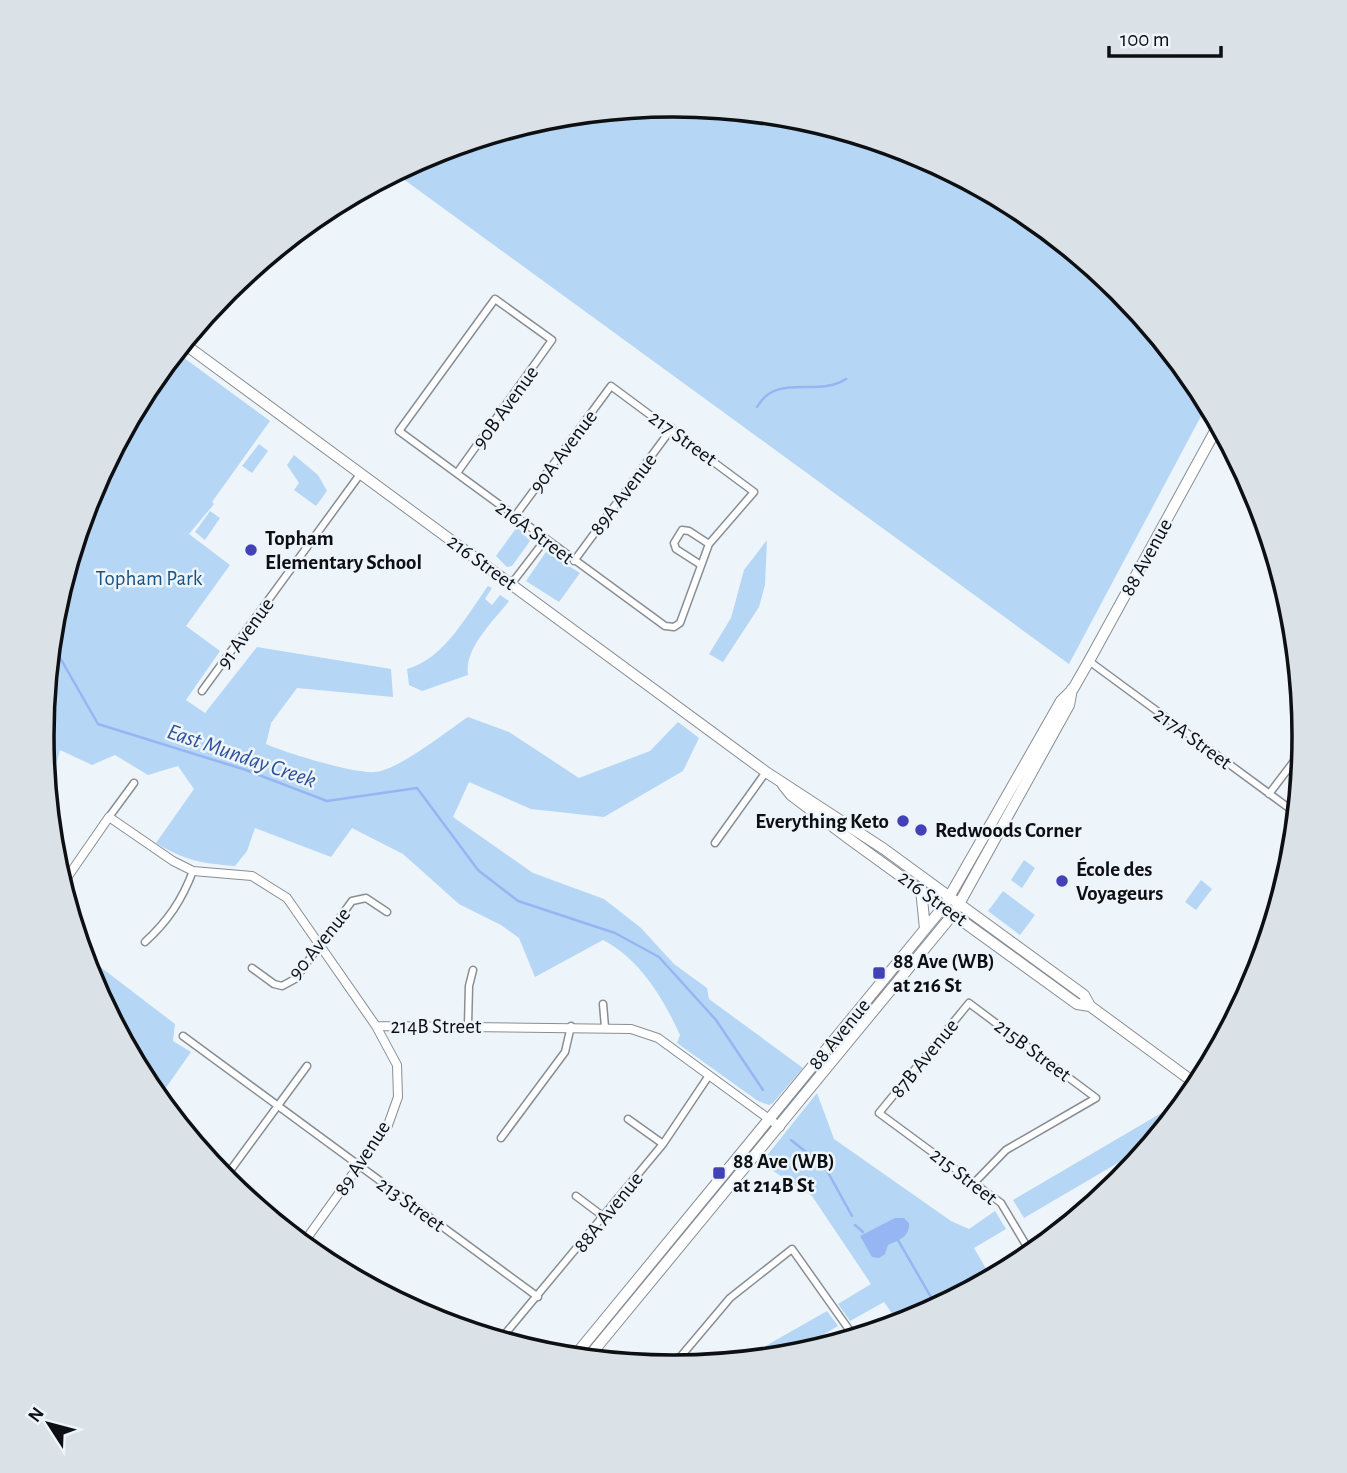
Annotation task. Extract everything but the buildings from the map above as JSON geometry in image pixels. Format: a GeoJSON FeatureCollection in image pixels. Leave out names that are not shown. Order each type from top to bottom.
{"type":"FeatureCollection","features":[{"type":"Feature","properties":{"kind":"main road","name":"216 Street"},"geometry":{"type":"LineString","coordinates":[[191,349],[512,583],[780,782],[792,795],[1077,1004],[1090,1006]]}},
{"type":"Feature","properties":{"kind":"main road","name":"88 Avenue"},"geometry":{"type":"LineString","coordinates":[[594,1350],[961,904],[1069,705],[1073,689],[1088,661],[1214,434]]}},
{"type":"Feature","properties":{"kind":"main road","name":"88 Avenue"},"geometry":{"type":"LineString","coordinates":[[581,1348],[951,897],[1061,701],[1073,689]]}},
{"type":"Feature","properties":{"kind":"main road","name":"216 Street"},"geometry":{"type":"LineString","coordinates":[[780,782],[797,789],[961,904],[1084,995],[1090,1006],[1190,1079]]}},
{"type":"Feature","properties":{"kind":"main road"},"geometry":{"type":"LineString","coordinates":[[920,889],[925,930]]}},
{"type":"Feature","properties":{"kind":"street","name":"90B Avenue"},"geometry":{"type":"LineString","coordinates":[[399,431],[495,299],[552,340],[457,473]]}},
{"type":"Feature","properties":{"kind":"street","name":"217 Street"},"geometry":{"type":"LineString","coordinates":[[611,386],[754,492],[709,544]]}},
{"type":"Feature","properties":{"kind":"street","name":"90A Avenue"},"geometry":{"type":"LineString","coordinates":[[515,516],[611,386]]}},
{"type":"Feature","properties":{"kind":"street","name":"89A Avenue"},"geometry":{"type":"LineString","coordinates":[[574,561],[671,428]]}},
{"type":"Feature","properties":{"kind":"street","name":"216A Street"},"geometry":{"type":"LineString","coordinates":[[399,431],[664,626],[674,627],[680,623],[701,565]]}},
{"type":"Feature","properties":{"kind":"street","name":"91 Avenue"},"geometry":{"type":"LineString","coordinates":[[202,691],[361,472]]}},
{"type":"Feature","properties":{"kind":"street"},"geometry":{"type":"LineString","coordinates":[[682,530],[690,531],[709,544],[701,565],[676,548],[674,543],[682,530]]}},
{"type":"Feature","properties":{"kind":"street"},"geometry":{"type":"LineString","coordinates":[[512,583],[545,540]]}},
{"type":"Feature","properties":{"kind":"street","name":"217A Street"},"geometry":{"type":"LineString","coordinates":[[1088,661],[1288,808]]}},
{"type":"Feature","properties":{"kind":"street"},"geometry":{"type":"LineString","coordinates":[[1269,794],[1292,764]]}},
{"type":"Feature","properties":{"kind":"street"},"geometry":{"type":"LineString","coordinates":[[715,843],[766,772]]}},
{"type":"Feature","properties":{"kind":"street"},"geometry":{"type":"LineString","coordinates":[[70,874],[134,783]]}},
{"type":"Feature","properties":{"kind":"street","name":"214B Street"},"geometry":{"type":"LineString","coordinates":[[109,817],[173,861],[193,871],[252,876],[287,898],[376,1026],[571,1026],[631,1029],[658,1038],[780,1127]]}},
{"type":"Feature","properties":{"kind":"street"},"geometry":{"type":"LineString","coordinates":[[145,942],[162,926],[183,897],[193,871]]}},
{"type":"Feature","properties":{"kind":"street","name":"90 Avenue"},"geometry":{"type":"LineString","coordinates":[[252,968],[274,984],[282,986],[295,979],[356,899],[370,900],[387,912]]}},
{"type":"Feature","properties":{"kind":"street"},"geometry":{"type":"LineString","coordinates":[[468,1025],[469,986],[473,970]]}},
{"type":"Feature","properties":{"kind":"street","name":"215B Street"},"geometry":{"type":"LineString","coordinates":[[969,1003],[1096,1098],[1006,1150],[975,1182]]}},
{"type":"Feature","properties":{"kind":"street","name":"87B Avenue"},"geometry":{"type":"LineString","coordinates":[[879,1113],[969,1003]]}},
{"type":"Feature","properties":{"kind":"street"},"geometry":{"type":"LineString","coordinates":[[603,1004],[605,1027]]}},
{"type":"Feature","properties":{"kind":"street","name":"89 Avenue"},"geometry":{"type":"LineString","coordinates":[[309,1236],[388,1125],[398,1097],[397,1065],[376,1026]]}},
{"type":"Feature","properties":{"kind":"street"},"geometry":{"type":"LineString","coordinates":[[501,1139],[565,1052],[571,1026]]}},
{"type":"Feature","properties":{"kind":"street","name":"213 Street"},"geometry":{"type":"LineString","coordinates":[[183,1036],[538,1297]]}},
{"type":"Feature","properties":{"kind":"street"},"geometry":{"type":"LineString","coordinates":[[232,1170],[307,1066]]}},
{"type":"Feature","properties":{"kind":"street","name":"88A Avenue"},"geometry":{"type":"LineString","coordinates":[[506,1333],[663,1144],[708,1077]]}},
{"type":"Feature","properties":{"kind":"street","name":"215 Street"},"geometry":{"type":"LineString","coordinates":[[879,1113],[1001,1203],[1026,1245]]}},
{"type":"Feature","properties":{"kind":"street"},"geometry":{"type":"LineString","coordinates":[[628,1119],[663,1144]]}},
{"type":"Feature","properties":{"kind":"street"},"geometry":{"type":"LineString","coordinates":[[576,1196],[604,1217]]}},
{"type":"Feature","properties":{"kind":"street"},"geometry":{"type":"LineString","coordinates":[[681,1356],[730,1298],[792,1249],[850,1330]]}},
{"type":"Feature","properties":{"kind":"green space"},"geometry":{"type":"Polygon","coordinates":[[[674,117],[754,123],[834,138],[910,164],[983,200],[1050,245],[1082,271],[1139,328],[1165,360],[1202,414],[1069,664],[404,179],[474,150],[553,129],[674,117]]]}},
{"type":"Feature","properties":{"kind":"green space","name":"Topham Park"},"geometry":{"type":"Polygon","coordinates":[[[184,358],[270,421],[212,502],[214,504],[189,534],[230,565],[186,626],[220,651],[186,700],[205,713],[257,647],[391,669],[393,697],[297,688],[271,723],[266,744],[320,762],[365,772],[385,770],[397,765],[468,717],[509,732],[579,778],[650,751],[678,722],[699,738],[683,771],[604,817],[531,809],[469,782],[453,817],[533,873],[604,899],[641,928],[674,964],[707,988],[709,999],[803,1068],[773,1103],[769,1105],[758,1101],[677,1043],[680,1035],[658,994],[639,969],[616,948],[603,940],[535,977],[519,938],[501,925],[459,904],[403,854],[352,828],[331,857],[255,828],[247,851],[235,866],[185,857],[156,843],[194,789],[178,766],[148,775],[115,755],[92,765],[60,750],[55,767],[54,736],[60,656],[75,576],[87,537],[101,500],[137,427],[184,358]]]}},
{"type":"Feature","properties":{"kind":"green space"},"geometry":{"type":"Polygon","coordinates":[[[259,444],[268,451],[252,473],[242,466],[259,444]]]}},
{"type":"Feature","properties":{"kind":"green space"},"geometry":{"type":"Polygon","coordinates":[[[294,455],[318,475],[327,491],[316,506],[294,490],[299,483],[287,465],[294,455]]]}},
{"type":"Feature","properties":{"kind":"green space"},"geometry":{"type":"Polygon","coordinates":[[[210,511],[220,518],[205,540],[195,532],[210,511]]]}},
{"type":"Feature","properties":{"kind":"green space"},"geometry":{"type":"Polygon","coordinates":[[[517,527],[530,541],[512,566],[507,567],[496,556],[517,527]]]}},
{"type":"Feature","properties":{"kind":"green space"},"geometry":{"type":"Polygon","coordinates":[[[767,540],[765,585],[759,607],[723,662],[709,654],[731,618],[744,570],[767,540]]]}},
{"type":"Feature","properties":{"kind":"green space"},"geometry":{"type":"Polygon","coordinates":[[[546,552],[580,573],[559,602],[526,581],[546,552]]]}},
{"type":"Feature","properties":{"kind":"green space"},"geometry":{"type":"Polygon","coordinates":[[[488,586],[492,588],[485,599],[492,605],[500,595],[509,601],[475,645],[470,655],[468,675],[422,691],[409,685],[407,669],[420,664],[443,646],[488,586]]]}},
{"type":"Feature","properties":{"kind":"green space"},"geometry":{"type":"Polygon","coordinates":[[[1024,860],[1035,868],[1022,888],[1011,880],[1024,860]]]}},
{"type":"Feature","properties":{"kind":"green space"},"geometry":{"type":"Polygon","coordinates":[[[1201,880],[1212,889],[1196,910],[1185,902],[1201,880]]]}},
{"type":"Feature","properties":{"kind":"green space"},"geometry":{"type":"Polygon","coordinates":[[[1003,891],[1035,915],[1020,935],[988,911],[1003,891]]]}},
{"type":"Feature","properties":{"kind":"green space"},"geometry":{"type":"Polygon","coordinates":[[[98,965],[175,1024],[173,1041],[191,1052],[165,1089],[137,1046],[98,965]]]}},
{"type":"Feature","properties":{"kind":"green space"},"geometry":{"type":"Polygon","coordinates":[[[817,1093],[834,1139],[951,1221],[969,1229],[995,1211],[1006,1229],[974,1248],[987,1270],[983,1273],[893,1315],[884,1302],[850,1321],[838,1304],[871,1284],[812,1196],[761,1163],[817,1093]]]}},
{"type":"Feature","properties":{"kind":"green space"},"geometry":{"type":"Polygon","coordinates":[[[1168,1109],[1127,1157],[1024,1218],[1013,1200],[1168,1109]]]}},
{"type":"Feature","properties":{"kind":"green space"},"geometry":{"type":"Polygon","coordinates":[[[827,1311],[838,1326],[815,1339],[760,1349],[827,1311]]]}},
{"type":"Feature","properties":{"kind":"water"},"geometry":{"type":"Polygon","coordinates":[[[895,1218],[904,1218],[909,1223],[908,1232],[888,1245],[885,1254],[879,1258],[872,1257],[860,1236],[895,1218]]]}},
{"type":"Feature","properties":{"kind":"waterway"},"geometry":{"type":"LineString","coordinates":[[757,407],[765,397],[775,391],[835,384],[846,379]]}},
{"type":"Feature","properties":{"kind":"waterway","name":"East Munday Creek"},"geometry":{"type":"LineString","coordinates":[[60,657],[98,724],[246,770],[327,801],[417,788],[478,870],[518,901],[615,933],[659,957],[716,1020],[763,1090]]}},
{"type":"Feature","properties":{"kind":"waterway"},"geometry":{"type":"LineString","coordinates":[[791,1140],[825,1167],[852,1216]]}},
{"type":"Feature","properties":{"kind":"waterway"},"geometry":{"type":"LineString","coordinates":[[855,1225],[863,1232]]}},
{"type":"Feature","properties":{"kind":"waterway"},"geometry":{"type":"LineString","coordinates":[[898,1240],[932,1299]]}},
{"type":"Feature","properties":{"kind":"place","name":"Topham Elementary School"},"geometry":{"type":"Point","coordinates":[251,550]}},
{"type":"Feature","properties":{"kind":"place","name":"Everything Keto"},"geometry":{"type":"Point","coordinates":[903,821]}},
{"type":"Feature","properties":{"kind":"place","name":"Redwoods Corner"},"geometry":{"type":"Point","coordinates":[921,830]}},
{"type":"Feature","properties":{"kind":"place","name":"École des Voyageurs"},"geometry":{"type":"Point","coordinates":[1062,881]}},
{"type":"Feature","properties":{"kind":"place","name":"88 Ave (WB) at 216 St"},"geometry":{"type":"Point","coordinates":[879,973]}},
{"type":"Feature","properties":{"kind":"place","name":"88 Ave (WB) at 214B St"},"geometry":{"type":"Point","coordinates":[719,1173]}}]}
